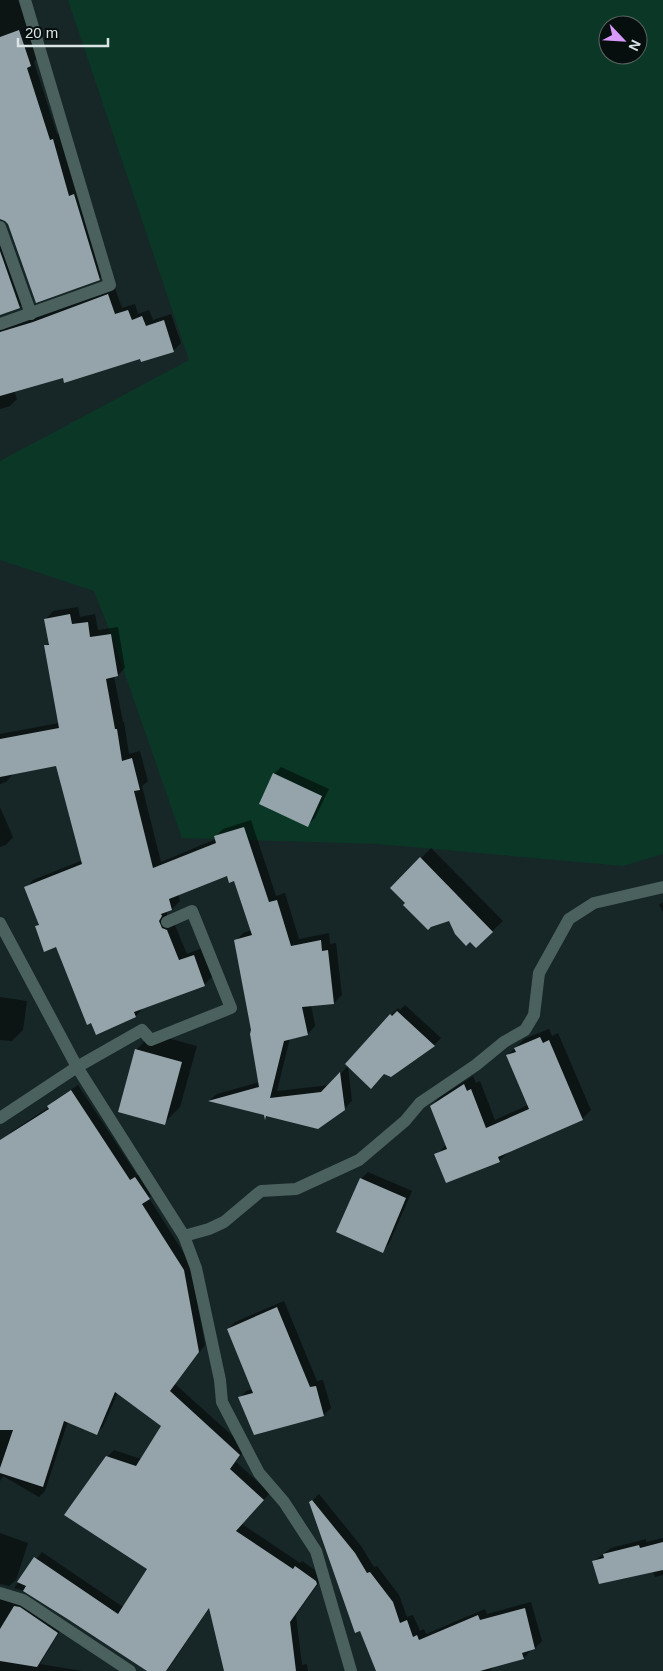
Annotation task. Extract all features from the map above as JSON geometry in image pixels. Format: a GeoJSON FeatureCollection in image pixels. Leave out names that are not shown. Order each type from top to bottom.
{"type":"FeatureCollection","features":[{"type":"Feature","properties":{"kind":"street"},"geometry":{"type":"LineString","coordinates":[[0,324],[110,285],[25,0]]}},
{"type":"Feature","properties":{"kind":"street"},"geometry":{"type":"LineString","coordinates":[[0,227],[31,314]]}},
{"type":"Feature","properties":{"kind":"street"},"geometry":{"type":"LineString","coordinates":[[184,1236],[209,1229],[224,1222],[261,1190],[296,1189],[359,1160],[405,1121],[420,1103],[524,1030],[534,1015],[539,973],[569,919],[594,903],[663,887]]}},
{"type":"Feature","properties":{"kind":"street"},"geometry":{"type":"LineString","coordinates":[[0,1118],[78,1067],[142,1030],[151,1040],[231,1008],[192,911],[167,922]]}},
{"type":"Feature","properties":{"kind":"street"},"geometry":{"type":"LineString","coordinates":[[0,923],[78,1067],[184,1236],[196,1268],[220,1380],[222,1402],[258,1473],[284,1502],[316,1551],[351,1671]]}},
{"type":"Feature","properties":{"kind":"street"},"geometry":{"type":"LineString","coordinates":[[0,1593],[23,1600],[130,1671]]}},
{"type":"Feature","properties":{"kind":"green space"},"geometry":{"type":"Polygon","coordinates":[[[68,0],[663,0],[663,854],[623,866],[378,844],[182,838],[111,634],[94,591],[0,560],[0,461],[189,360],[68,0]]]}},
{"type":"Feature","properties":{"kind":"building"},"geometry":{"type":"Polygon","coordinates":[[[19,30],[31,66],[27,68],[50,140],[53,139],[69,196],[74,194],[100,280],[36,303],[8,224],[0,219],[0,37],[19,30]]]}},
{"type":"Feature","properties":{"kind":"building"},"geometry":{"type":"Polygon","coordinates":[[[0,251],[20,308],[0,315],[0,251]]]}},
{"type":"Feature","properties":{"kind":"building"},"geometry":{"type":"Polygon","coordinates":[[[108,294],[115,314],[128,310],[132,320],[142,316],[146,326],[164,320],[174,352],[141,362],[140,359],[64,383],[63,378],[0,396],[0,332],[33,322],[108,294]]]}},
{"type":"Feature","properties":{"kind":"building"},"geometry":{"type":"Polygon","coordinates":[[[70,614],[72,624],[88,622],[90,637],[111,634],[118,676],[106,679],[122,761],[132,758],[140,790],[134,791],[153,868],[216,843],[214,836],[244,827],[269,902],[277,900],[291,946],[321,940],[322,951],[328,950],[334,1004],[302,1007],[308,1035],[284,1041],[270,1098],[321,1092],[340,1072],[345,1110],[318,1129],[266,1116],[265,1120],[264,1115],[208,1101],[259,1087],[250,1034],[251,1030],[234,940],[252,935],[234,881],[229,883],[227,876],[169,899],[172,910],[161,914],[162,916],[159,921],[162,928],[167,930],[179,960],[194,955],[205,986],[134,1012],[136,1017],[96,1035],[91,1023],[87,1025],[56,947],[44,952],[35,926],[39,925],[24,887],[82,864],[56,766],[0,777],[0,739],[59,728],[44,645],[49,645],[44,619],[70,614]]]}},
{"type":"Feature","properties":{"kind":"building"},"geometry":{"type":"Polygon","coordinates":[[[273,773],[322,796],[308,827],[259,804],[273,773]]]}},
{"type":"Feature","properties":{"kind":"building"},"geometry":{"type":"Polygon","coordinates":[[[420,857],[493,932],[476,948],[470,942],[466,946],[455,934],[449,921],[431,927],[428,930],[403,905],[405,903],[390,888],[420,857]]]}},
{"type":"Feature","properties":{"kind":"building"},"geometry":{"type":"Polygon","coordinates":[[[397,1011],[435,1046],[391,1077],[384,1074],[371,1089],[345,1064],[390,1014],[392,1016],[397,1011]]]}},
{"type":"Feature","properties":{"kind":"building"},"geometry":{"type":"Polygon","coordinates":[[[540,1037],[543,1043],[549,1040],[583,1120],[498,1157],[500,1162],[446,1183],[434,1154],[447,1149],[430,1106],[464,1084],[467,1091],[471,1089],[486,1128],[529,1109],[506,1055],[516,1052],[514,1048],[540,1037]]]}},
{"type":"Feature","properties":{"kind":"building"},"geometry":{"type":"Polygon","coordinates":[[[135,1049],[182,1062],[165,1125],[118,1112],[135,1049]]]}},
{"type":"Feature","properties":{"kind":"building"},"geometry":{"type":"Polygon","coordinates":[[[71,1090],[130,1180],[135,1177],[150,1199],[142,1204],[184,1270],[199,1352],[170,1391],[240,1455],[230,1469],[264,1500],[236,1531],[293,1569],[295,1566],[316,1581],[317,1584],[290,1622],[296,1671],[224,1671],[209,1608],[166,1671],[147,1671],[23,1591],[26,1586],[17,1582],[34,1557],[118,1614],[147,1569],[64,1515],[106,1456],[136,1466],[161,1426],[115,1392],[97,1435],[64,1421],[43,1487],[0,1473],[13,1430],[0,1430],[0,1140],[49,1109],[47,1106],[71,1090]]]}},
{"type":"Feature","properties":{"kind":"building"},"geometry":{"type":"Polygon","coordinates":[[[360,1178],[406,1198],[383,1253],[336,1232],[360,1178]]]}},
{"type":"Feature","properties":{"kind":"building"},"geometry":{"type":"Polygon","coordinates":[[[277,1307],[310,1387],[316,1386],[324,1416],[254,1435],[238,1397],[253,1393],[227,1329],[277,1307]]]}},
{"type":"Feature","properties":{"kind":"building"},"geometry":{"type":"Polygon","coordinates":[[[312,1500],[355,1553],[367,1573],[370,1572],[393,1602],[400,1623],[407,1620],[413,1637],[417,1635],[419,1640],[478,1615],[480,1620],[525,1608],[535,1649],[522,1653],[524,1659],[480,1671],[376,1671],[360,1631],[355,1633],[309,1502],[312,1500]]]}},
{"type":"Feature","properties":{"kind":"building"},"geometry":{"type":"Polygon","coordinates":[[[663,1542],[663,1570],[599,1584],[592,1561],[604,1558],[603,1554],[639,1545],[640,1548],[663,1542]]]}},
{"type":"Feature","properties":{"kind":"building"},"geometry":{"type":"Polygon","coordinates":[[[14,1606],[20,1607],[58,1633],[37,1667],[0,1661],[0,1629],[14,1606]]]}}]}
